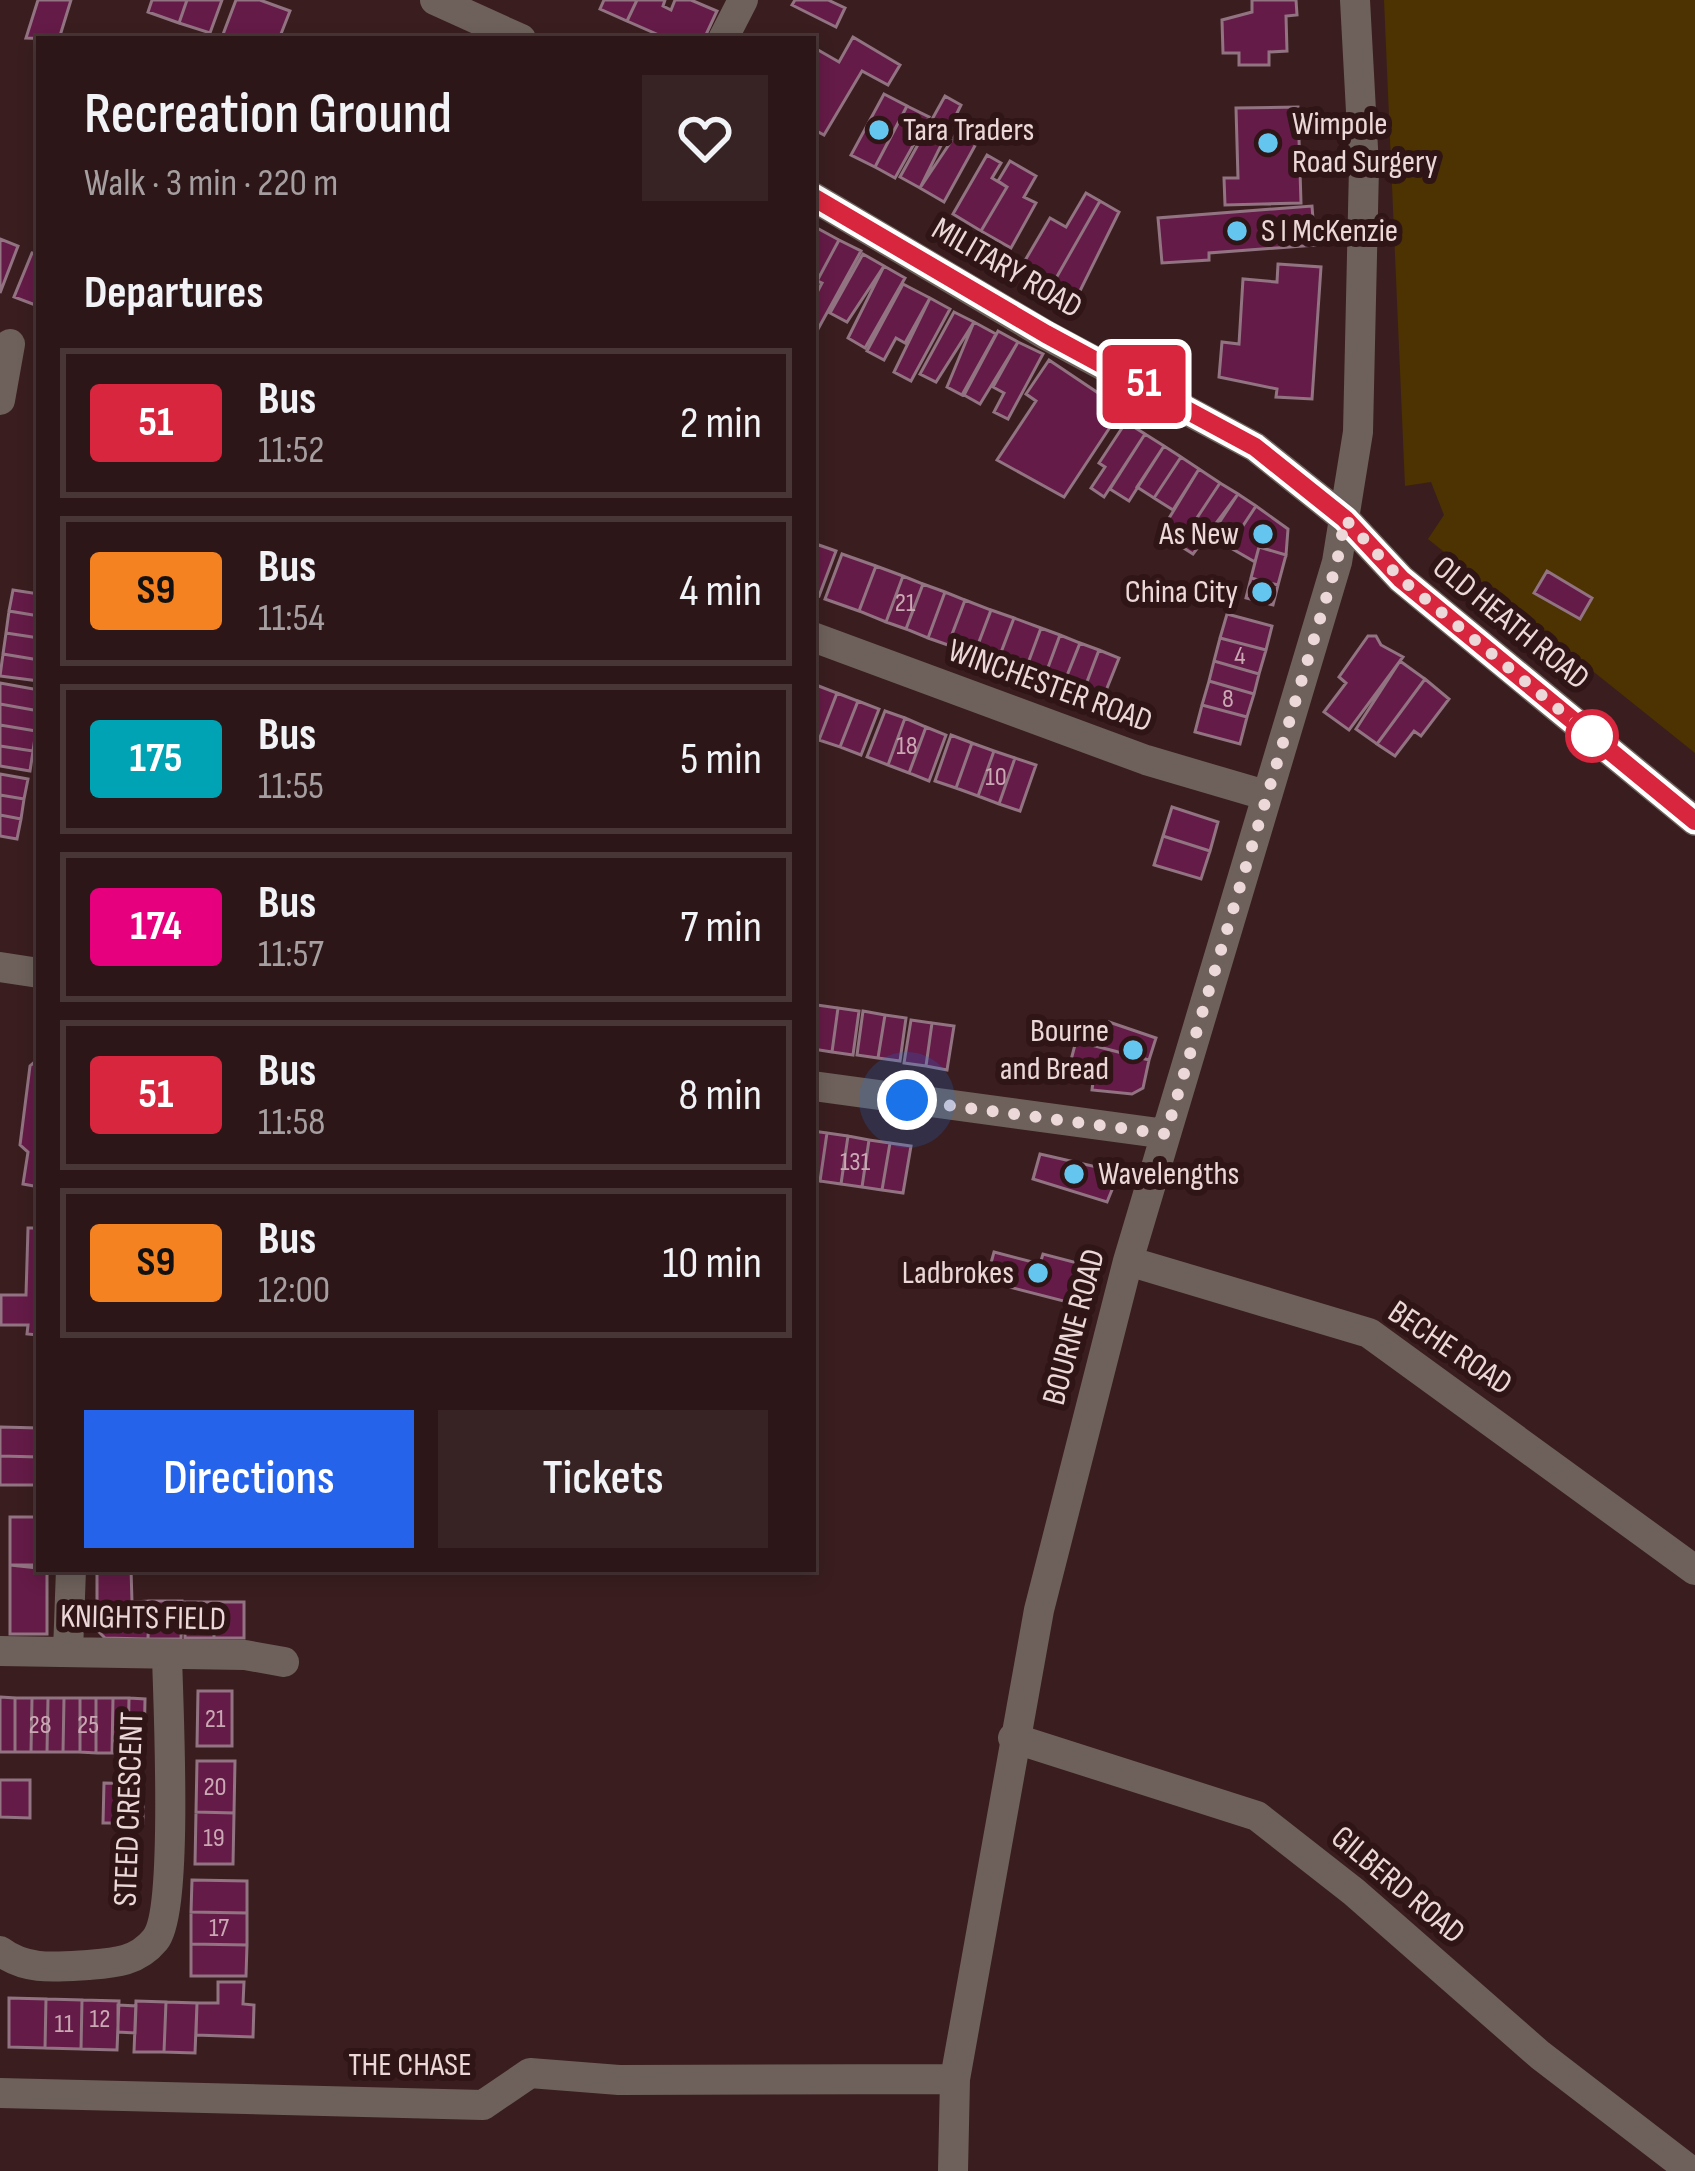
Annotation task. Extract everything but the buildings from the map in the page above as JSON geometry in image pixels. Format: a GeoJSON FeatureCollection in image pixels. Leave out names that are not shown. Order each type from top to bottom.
{"type":"FeatureCollection","features":[{"type":"Feature","properties":{"kind":"street"},"geometry":{"type":"LineString","coordinates":[[435,0],[513,36]]}},
{"type":"Feature","properties":{"kind":"street"},"geometry":{"type":"LineString","coordinates":[[725,36],[743,0]]}},
{"type":"Feature","properties":{"kind":"street","name":"BOURNE ROAD"},"geometry":{"type":"LineString","coordinates":[[953,2171],[955,2079],[1013,1738],[1044,1589],[1128,1261],[1337,562],[1345,519],[1358,432],[1364,167],[1355,0]]}},
{"type":"Feature","properties":{"kind":"street","name":"MILITARY ROAD"},"geometry":{"type":"LineString","coordinates":[[816,199],[1046,334],[1255,447],[1345,519]]}},
{"type":"Feature","properties":{"kind":"street"},"geometry":{"type":"LineString","coordinates":[[0,400],[16,346]]}},
{"type":"Feature","properties":{"kind":"street","name":"OLD HEATH ROAD"},"geometry":{"type":"LineString","coordinates":[[1345,519],[1401,579],[1695,821]]}},
{"type":"Feature","properties":{"kind":"street","name":"WINCHESTER ROAD"},"geometry":{"type":"LineString","coordinates":[[816,638],[1146,760],[1265,795]]}},
{"type":"Feature","properties":{"kind":"street"},"geometry":{"type":"LineString","coordinates":[[0,967],[36,973]]}},
{"type":"Feature","properties":{"kind":"street"},"geometry":{"type":"LineString","coordinates":[[816,1086],[1166,1134]]}},
{"type":"Feature","properties":{"kind":"street","name":"BECHE ROAD"},"geometry":{"type":"LineString","coordinates":[[1128,1261],[1370,1333],[1695,1570]]}},
{"type":"Feature","properties":{"kind":"street"},"geometry":{"type":"LineString","coordinates":[[68,1652],[70,1572]]}},
{"type":"Feature","properties":{"kind":"street","name":"KNIGHTS FIELD"},"geometry":{"type":"LineString","coordinates":[[0,1651],[284,1662]]}},
{"type":"Feature","properties":{"kind":"street","name":"STEED CRESCENT"},"geometry":{"type":"LineString","coordinates":[[0,1951],[19,1966],[127,1962],[157,1939],[166,1887],[167,1655]]}},
{"type":"Feature","properties":{"kind":"street","name":"GILBERD ROAD"},"geometry":{"type":"LineString","coordinates":[[1013,1738],[1257,1816],[1540,2055],[1691,2171]]}},
{"type":"Feature","properties":{"kind":"street","name":"THE CHASE"},"geometry":{"type":"LineString","coordinates":[[0,2093],[483,2105],[530,2073],[620,2080],[955,2079]]}},
{"type":"Feature","properties":{"kind":"shaded area"},"geometry":{"type":"Polygon","coordinates":[[[1384,0],[1695,0],[1695,753],[1428,539],[1444,515],[1431,482],[1405,486],[1384,0]]]}},
{"type":"Feature","properties":{"kind":"bus line","name":"51"},"geometry":{"type":"LineString","coordinates":[[816,199],[1046,334],[1255,447],[1345,519],[1401,579],[1695,821]]}},
{"type":"Feature","properties":{"kind":"place","name":"Tara Traders"},"geometry":{"type":"Point","coordinates":[879,130]}},
{"type":"Feature","properties":{"kind":"place","name":"Wimpole Road Surgery"},"geometry":{"type":"Point","coordinates":[1268,143]}},
{"type":"Feature","properties":{"kind":"place","name":"S I McKenzie"},"geometry":{"type":"Point","coordinates":[1237,231]}},
{"type":"Feature","properties":{"kind":"place","name":"As New"},"geometry":{"type":"Point","coordinates":[1263,534]}},
{"type":"Feature","properties":{"kind":"place","name":"China City"},"geometry":{"type":"Point","coordinates":[1262,592]}},
{"type":"Feature","properties":{"kind":"place","name":"Bourne and Bread"},"geometry":{"type":"Point","coordinates":[1133,1050]}},
{"type":"Feature","properties":{"kind":"place","name":"Wavelengths"},"geometry":{"type":"Point","coordinates":[1074,1174]}},
{"type":"Feature","properties":{"kind":"place","name":"Ladbrokes"},"geometry":{"type":"Point","coordinates":[1038,1273]}},
{"type":"Feature","properties":{"kind":"route"},"geometry":{"type":"LineString","coordinates":[[907,1100],[1166,1134],[1337,562],[1345,519],[1401,579],[1602,745],[1592,736]]}}]}
